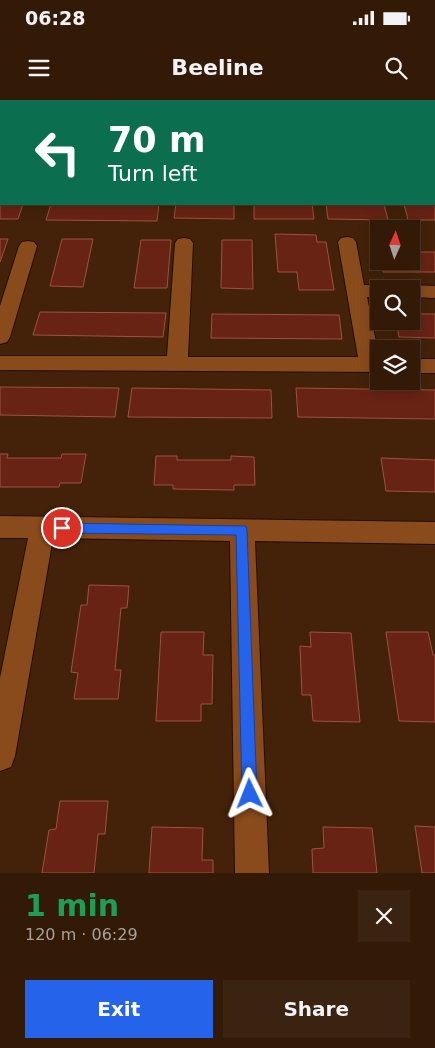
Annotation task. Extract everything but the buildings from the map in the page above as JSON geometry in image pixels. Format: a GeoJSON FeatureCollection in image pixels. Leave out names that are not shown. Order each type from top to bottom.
{"type":"FeatureCollection","features":[{"type":"Feature","properties":{"kind":"street"},"geometry":{"type":"LineString","coordinates":[[347,242],[355,290],[370,349]]}},
{"type":"Feature","properties":{"kind":"street"},"geometry":{"type":"LineString","coordinates":[[177,363],[184,243]]}},
{"type":"Feature","properties":{"kind":"street"},"geometry":{"type":"LineString","coordinates":[[0,337],[28,246]]}},
{"type":"Feature","properties":{"kind":"street"},"geometry":{"type":"LineString","coordinates":[[355,290],[370,291]]}},
{"type":"Feature","properties":{"kind":"street"},"geometry":{"type":"LineString","coordinates":[[420,291],[435,292]]}},
{"type":"Feature","properties":{"kind":"street"},"geometry":{"type":"LineString","coordinates":[[0,363],[370,365]]}},
{"type":"Feature","properties":{"kind":"street"},"geometry":{"type":"LineString","coordinates":[[420,366],[435,366]]}},
{"type":"Feature","properties":{"kind":"street"},"geometry":{"type":"LineString","coordinates":[[0,527],[435,534]]}},
{"type":"Feature","properties":{"kind":"street"},"geometry":{"type":"LineString","coordinates":[[0,756],[42,528]]}},
{"type":"Feature","properties":{"kind":"street"},"geometry":{"type":"LineString","coordinates":[[242,530],[252,873]]}},
{"type":"Feature","properties":{"kind":"route"},"geometry":{"type":"LineString","coordinates":[[62,528],[242,530],[250,794]]}}]}
